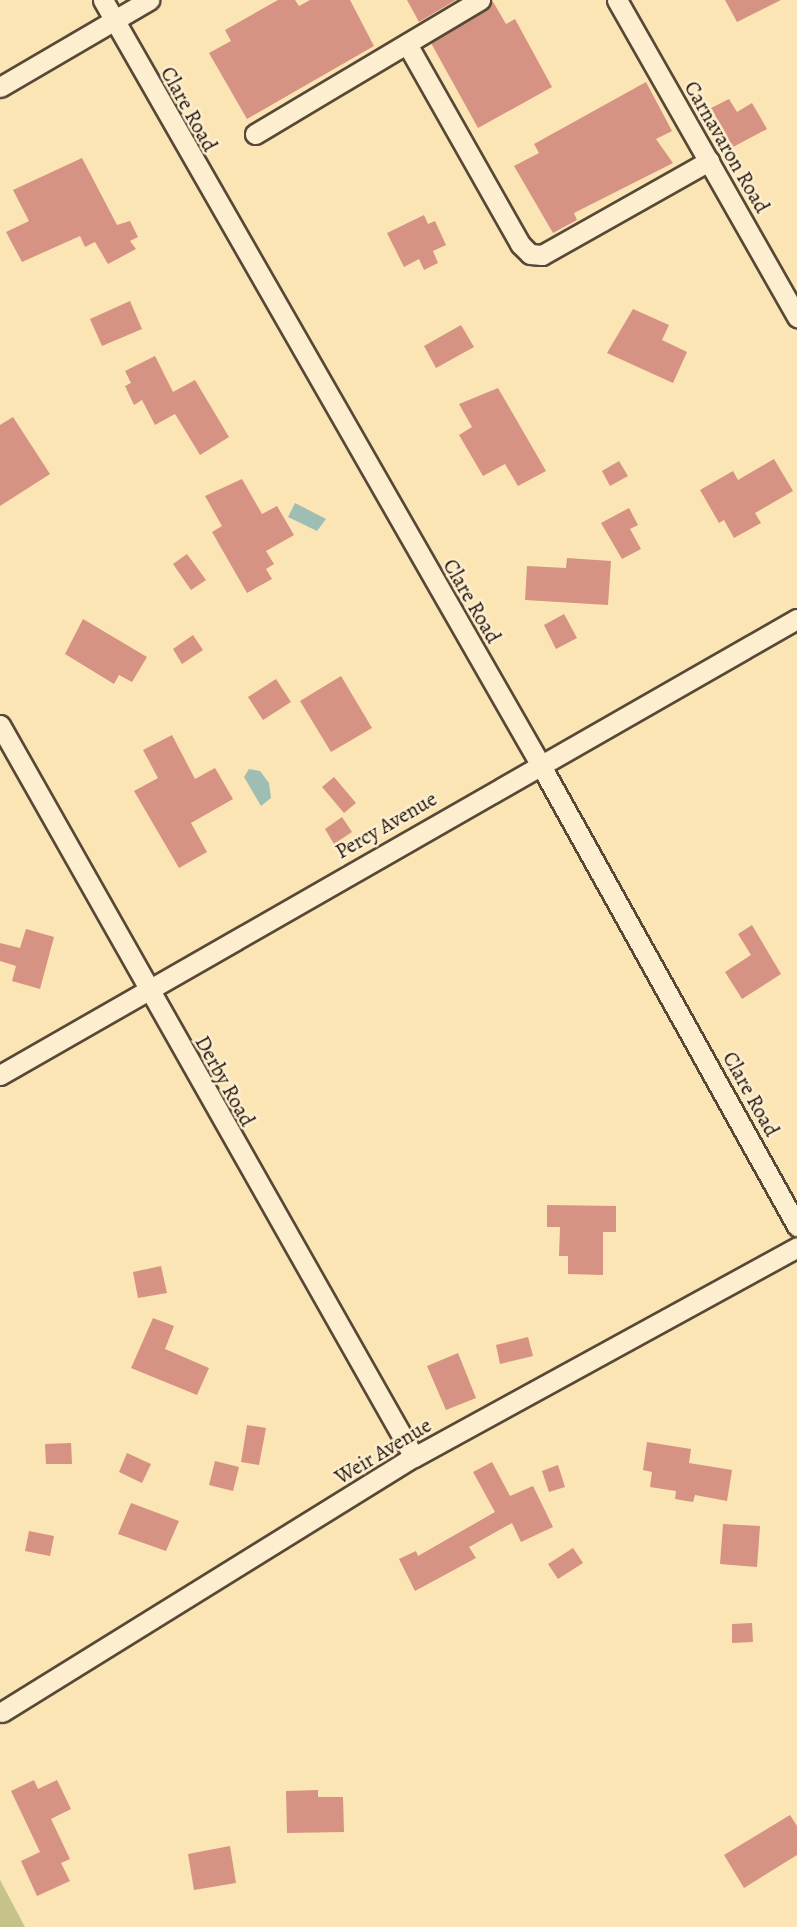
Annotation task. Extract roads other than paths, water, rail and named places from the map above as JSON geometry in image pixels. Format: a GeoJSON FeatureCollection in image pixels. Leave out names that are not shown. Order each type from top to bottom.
{"type":"FeatureCollection","features":[{"type":"Feature","properties":{"kind":"street","name":"Clare Road"},"geometry":{"type":"LineString","coordinates":[[103,0],[540,764],[797,1226]]}},
{"type":"Feature","properties":{"kind":"street"},"geometry":{"type":"LineString","coordinates":[[0,87],[149,0]]}},
{"type":"Feature","properties":{"kind":"street"},"geometry":{"type":"LineString","coordinates":[[255,134],[480,0]]}},
{"type":"Feature","properties":{"kind":"street","name":"Carnavaron Road"},"geometry":{"type":"LineString","coordinates":[[617,0],[797,317]]}},
{"type":"Feature","properties":{"kind":"street"},"geometry":{"type":"LineString","coordinates":[[407,44],[520,244],[530,254],[542,255],[709,161]]}},
{"type":"Feature","properties":{"kind":"street","name":"Percy Avenue"},"geometry":{"type":"LineString","coordinates":[[0,1074],[797,618]]}},
{"type":"Feature","properties":{"kind":"street","name":"Derby Road"},"geometry":{"type":"LineString","coordinates":[[0,725],[414,1457]]}},
{"type":"Feature","properties":{"kind":"street","name":"Weir Avenue"},"geometry":{"type":"LineString","coordinates":[[2,1712],[414,1457],[797,1247]]}},
{"type":"Feature","properties":{"kind":"water"},"geometry":{"type":"Polygon","coordinates":[[[295,503],[326,519],[317,531],[288,517],[295,503]]]}},
{"type":"Feature","properties":{"kind":"water"},"geometry":{"type":"Polygon","coordinates":[[[249,769],[260,771],[269,783],[271,798],[261,806],[244,777],[249,769]]]}}]}
